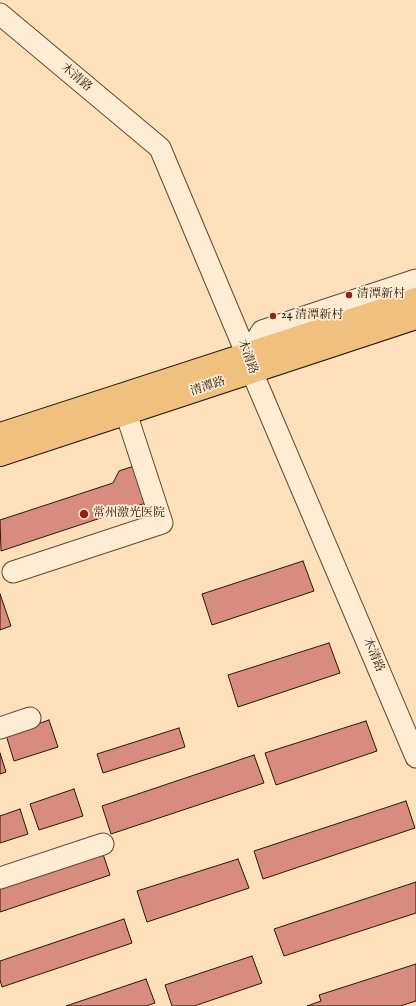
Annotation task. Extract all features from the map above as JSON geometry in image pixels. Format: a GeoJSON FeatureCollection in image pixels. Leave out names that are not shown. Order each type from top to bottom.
{"type":"FeatureCollection","features":[{"type":"Feature","properties":{"kind":"main road","name":"清潭路"},"geometry":{"type":"LineString","coordinates":[[0,454],[126,413],[416,299]]}},
{"type":"Feature","properties":{"kind":"main road","name":"清潭路"},"geometry":{"type":"LineString","coordinates":[[0,434],[416,318]]}},
{"type":"Feature","properties":{"kind":"street","name":"木清路"},"geometry":{"type":"LineString","coordinates":[[0,14],[160,148],[416,757]]}},
{"type":"Feature","properties":{"kind":"street"},"geometry":{"type":"LineString","coordinates":[[250,364],[262,331],[416,280]]}},
{"type":"Feature","properties":{"kind":"street"},"geometry":{"type":"LineString","coordinates":[[13,572],[162,524],[126,413]]}},
{"type":"Feature","properties":{"kind":"street"},"geometry":{"type":"LineString","coordinates":[[0,728],[30,718]]}},
{"type":"Feature","properties":{"kind":"street"},"geometry":{"type":"LineString","coordinates":[[0,878],[103,844]]}},
{"type":"Feature","properties":{"kind":"building"},"geometry":{"type":"Polygon","coordinates":[[[134,466],[146,503],[1,551],[0,520],[113,483],[119,471],[134,466]]]}},
{"type":"Feature","properties":{"kind":"building"},"geometry":{"type":"Polygon","coordinates":[[[303,561],[314,591],[212,625],[202,594],[303,561]]]}},
{"type":"Feature","properties":{"kind":"building"},"geometry":{"type":"Polygon","coordinates":[[[0,594],[11,626],[0,630],[0,594]]]}},
{"type":"Feature","properties":{"kind":"building"},"geometry":{"type":"Polygon","coordinates":[[[329,643],[340,673],[238,707],[228,675],[329,643]]]}},
{"type":"Feature","properties":{"kind":"building"},"geometry":{"type":"Polygon","coordinates":[[[49,720],[58,747],[14,761],[6,735],[49,720]]]}},
{"type":"Feature","properties":{"kind":"building"},"geometry":{"type":"Polygon","coordinates":[[[366,721],[377,751],[276,785],[265,753],[366,721]]]}},
{"type":"Feature","properties":{"kind":"building"},"geometry":{"type":"Polygon","coordinates":[[[179,728],[185,747],[103,773],[97,754],[179,728]]]}},
{"type":"Feature","properties":{"kind":"building"},"geometry":{"type":"Polygon","coordinates":[[[0,753],[6,772],[0,774],[0,753]]]}},
{"type":"Feature","properties":{"kind":"building"},"geometry":{"type":"Polygon","coordinates":[[[254,755],[264,783],[111,834],[102,806],[254,755]]]}},
{"type":"Feature","properties":{"kind":"building"},"geometry":{"type":"Polygon","coordinates":[[[74,789],[83,816],[39,830],[30,804],[74,789]]]}},
{"type":"Feature","properties":{"kind":"building"},"geometry":{"type":"Polygon","coordinates":[[[406,801],[415,828],[263,879],[254,851],[406,801]]]}},
{"type":"Feature","properties":{"kind":"building"},"geometry":{"type":"Polygon","coordinates":[[[20,809],[28,834],[0,843],[0,816],[20,809]]]}},
{"type":"Feature","properties":{"kind":"building"},"geometry":{"type":"Polygon","coordinates":[[[102,851],[110,875],[0,912],[0,885],[102,851]]]}},
{"type":"Feature","properties":{"kind":"building"},"geometry":{"type":"Polygon","coordinates":[[[238,859],[249,888],[147,922],[137,891],[238,859]]]}},
{"type":"Feature","properties":{"kind":"building"},"geometry":{"type":"Polygon","coordinates":[[[416,882],[416,913],[284,956],[274,929],[416,882]]]}},
{"type":"Feature","properties":{"kind":"building"},"geometry":{"type":"Polygon","coordinates":[[[124,919],[132,943],[2,987],[0,980],[0,961],[124,919]]]}},
{"type":"Feature","properties":{"kind":"building"},"geometry":{"type":"Polygon","coordinates":[[[252,956],[262,983],[194,1006],[172,1006],[165,985],[252,956]]]}},
{"type":"Feature","properties":{"kind":"building"},"geometry":{"type":"Polygon","coordinates":[[[416,964],[416,1001],[400,1006],[307,1006],[321,1001],[319,995],[416,964]]]}},
{"type":"Feature","properties":{"kind":"building"},"geometry":{"type":"Polygon","coordinates":[[[146,979],[155,1003],[146,1006],[66,1006],[146,979]]]}},
{"type":"Feature","properties":{"kind":"place","name":"清潭新村"},"geometry":{"type":"Point","coordinates":[349,295]}},
{"type":"Feature","properties":{"kind":"place","name":"24 清潭新村"},"geometry":{"type":"Point","coordinates":[273,316]}},
{"type":"Feature","properties":{"kind":"place","name":"常州激光医院"},"geometry":{"type":"Point","coordinates":[84,514]}}]}
